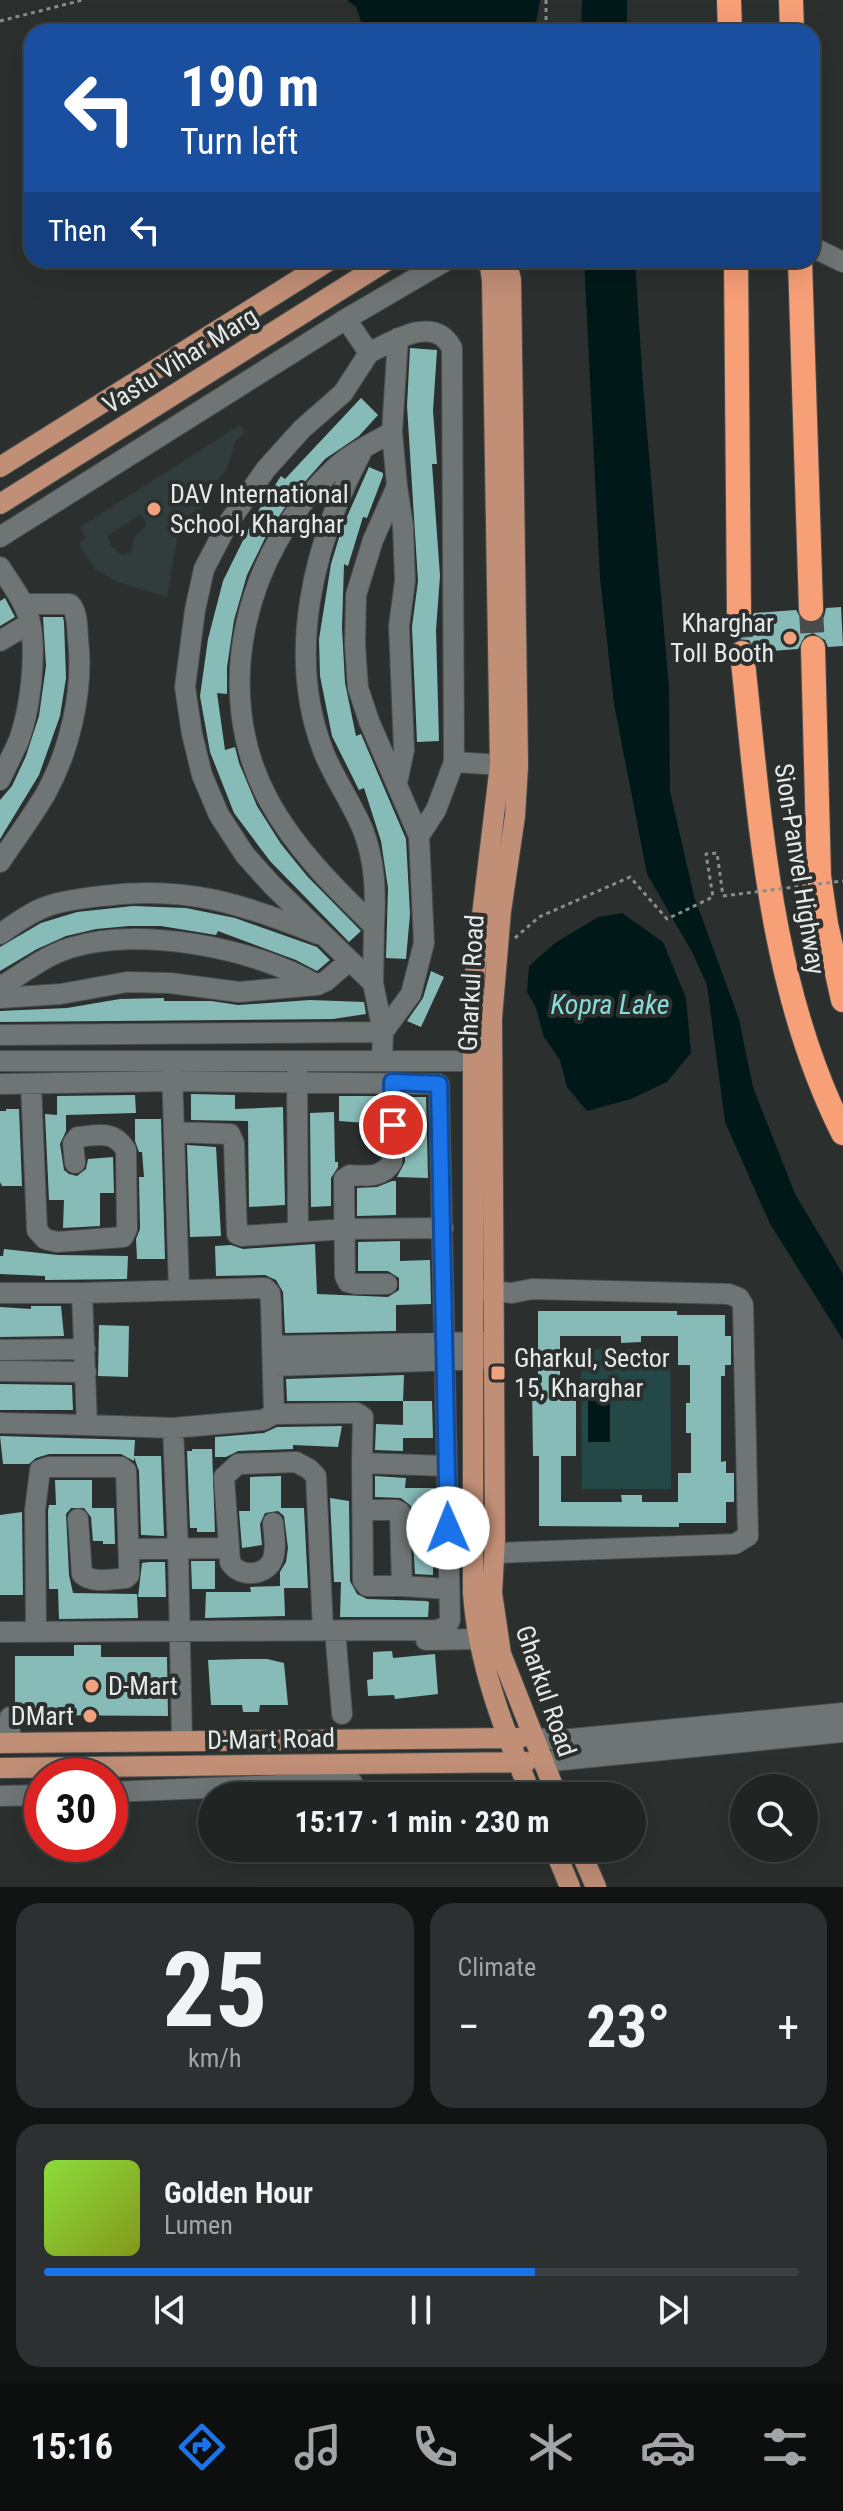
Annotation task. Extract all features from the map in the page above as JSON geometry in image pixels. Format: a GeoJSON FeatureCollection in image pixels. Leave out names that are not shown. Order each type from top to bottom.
{"type":"FeatureCollection","features":[{"type":"Feature","properties":{"kind":"highway"},"geometry":{"type":"LineString","coordinates":[[729,0],[730,24]]}},
{"type":"Feature","properties":{"kind":"highway"},"geometry":{"type":"LineString","coordinates":[[791,0],[792,24]]}},
{"type":"Feature","properties":{"kind":"highway"},"geometry":{"type":"LineString","coordinates":[[736,268],[739,614]]}},
{"type":"Feature","properties":{"kind":"highway"},"geometry":{"type":"LineString","coordinates":[[800,268],[811,609]]}},
{"type":"Feature","properties":{"kind":"highway","name":"Sion-Panvel Highway"},"geometry":{"type":"LineString","coordinates":[[813,648],[819,876],[843,1000]]}},
{"type":"Feature","properties":{"kind":"highway","name":"Sion-Panvel Highway"},"geometry":{"type":"LineString","coordinates":[[742,653],[776,933],[803,1033],[820,1082],[843,1133]]}},
{"type":"Feature","properties":{"kind":"main road"},"geometry":{"type":"LineString","coordinates":[[0,467],[317,268]]}},
{"type":"Feature","properties":{"kind":"main road","name":"Vastu Vihar Marg"},"geometry":{"type":"LineString","coordinates":[[0,504],[375,268]]}},
{"type":"Feature","properties":{"kind":"main road","name":"Gharkul Road"},"geometry":{"type":"LineString","coordinates":[[483,1061],[492,1018],[496,954],[515,816],[509,765],[490,268]]}},
{"type":"Feature","properties":{"kind":"main road","name":"Gharkul Road"},"geometry":{"type":"LineString","coordinates":[[507,268],[512,295],[509,765],[474,982],[508,1292],[483,1351],[473,1593],[478,1639],[507,1738],[526,1782]]}},
{"type":"Feature","properties":{"kind":"main road"},"geometry":{"type":"LineString","coordinates":[[190,347],[208,374]]}},
{"type":"Feature","properties":{"kind":"main road","name":"Gharkul Road"},"geometry":{"type":"LineString","coordinates":[[483,1351],[495,1546],[492,1593],[497,1636],[501,1654],[551,1782]]}},
{"type":"Feature","properties":{"kind":"main road","name":"D-Mart Road"},"geometry":{"type":"LineString","coordinates":[[5,1743],[533,1738]]}},
{"type":"Feature","properties":{"kind":"main road","name":"D-Mart Road"},"geometry":{"type":"LineString","coordinates":[[0,1768],[542,1762]]}},
{"type":"Feature","properties":{"kind":"main road"},"geometry":{"type":"LineString","coordinates":[[560,1862],[570,1887]]}},
{"type":"Feature","properties":{"kind":"main road"},"geometry":{"type":"LineString","coordinates":[[585,1862],[596,1887]]}},
{"type":"Feature","properties":{"kind":"street"},"geometry":{"type":"LineString","coordinates":[[820,251],[843,262]]}},
{"type":"Feature","properties":{"kind":"street"},"geometry":{"type":"LineString","coordinates":[[0,537],[346,319],[433,268]]}},
{"type":"Feature","properties":{"kind":"street"},"geometry":{"type":"LineString","coordinates":[[346,319],[369,353]]}},
{"type":"Feature","properties":{"kind":"street"},"geometry":{"type":"LineString","coordinates":[[373,983],[245,855],[219,815],[202,775],[185,687],[204,569],[227,525],[266,469],[302,429],[343,393],[369,353],[398,338],[420,331],[432,331],[446,338],[452,348],[454,762],[436,810],[419,836]]}},
{"type":"Feature","properties":{"kind":"street"},"geometry":{"type":"LineString","coordinates":[[397,783],[404,750],[399,626],[405,581],[403,526],[392,432],[398,338]]}},
{"type":"Feature","properties":{"kind":"street"},"geometry":{"type":"LineString","coordinates":[[374,926],[306,855],[268,798],[253,765],[239,684],[244,634],[252,600],[274,545],[303,503],[337,466],[392,432]]}},
{"type":"Feature","properties":{"kind":"street"},"geometry":{"type":"LineString","coordinates":[[363,450],[345,484],[317,566],[308,613],[306,656],[313,717],[324,753],[362,829],[372,858],[376,881],[373,983],[383,1032],[382,1061]]}},
{"type":"Feature","properties":{"kind":"street"},"geometry":{"type":"LineString","coordinates":[[383,1032],[411,994],[422,955],[423,894],[419,836],[369,721],[358,688],[356,595],[373,540],[397,486]]}},
{"type":"Feature","properties":{"kind":"street"},"geometry":{"type":"LineString","coordinates":[[0,780],[20,738],[31,683],[26,614],[3,578]]}},
{"type":"Feature","properties":{"kind":"street"},"geometry":{"type":"LineString","coordinates":[[0,641],[26,614],[73,605],[79,648],[77,696],[68,740],[46,793],[0,862]]}},
{"type":"Feature","properties":{"kind":"street"},"geometry":{"type":"LineString","coordinates":[[454,762],[509,765]]}},
{"type":"Feature","properties":{"kind":"street"},"geometry":{"type":"LineString","coordinates":[[0,934],[45,906],[72,899],[137,891],[173,892],[240,906],[326,937]]}},
{"type":"Feature","properties":{"kind":"street"},"geometry":{"type":"LineString","coordinates":[[0,987],[47,957],[72,948],[98,942],[133,940],[192,945],[257,957],[317,985]]}},
{"type":"Feature","properties":{"kind":"street"},"geometry":{"type":"LineString","coordinates":[[0,998],[61,994],[127,982],[170,983],[239,992],[317,985],[349,961]]}},
{"type":"Feature","properties":{"kind":"street"},"geometry":{"type":"LineString","coordinates":[[0,1035],[383,1032]]}},
{"type":"Feature","properties":{"kind":"street"},"geometry":{"type":"LineString","coordinates":[[172,1060],[179,1290]]}},
{"type":"Feature","properties":{"kind":"street"},"geometry":{"type":"LineString","coordinates":[[0,1061],[483,1061]]}},
{"type":"Feature","properties":{"kind":"street"},"geometry":{"type":"LineString","coordinates":[[297,1061],[298,1232]]}},
{"type":"Feature","properties":{"kind":"street"},"geometry":{"type":"LineString","coordinates":[[0,1084],[173,1081],[439,1084],[450,1620],[444,1629],[329,1636]]}},
{"type":"Feature","properties":{"kind":"street"},"geometry":{"type":"LineString","coordinates":[[387,1284],[356,1284],[348,1282],[345,1276],[344,1179],[350,1175],[372,1176],[387,1171],[392,1162],[392,1082]]}},
{"type":"Feature","properties":{"kind":"street"},"geometry":{"type":"LineString","coordinates":[[31,1084],[37,1230],[45,1239],[57,1242],[123,1237],[127,1229],[126,1150],[120,1140],[109,1134],[78,1137],[73,1143],[75,1163]]}},
{"type":"Feature","properties":{"kind":"street"},"geometry":{"type":"LineString","coordinates":[[174,1132],[230,1134],[234,1143],[237,1234],[242,1236],[345,1229],[443,1228]]}},
{"type":"Feature","properties":{"kind":"street"},"geometry":{"type":"LineString","coordinates":[[0,1293],[265,1288],[270,1293],[271,1305],[274,1414]]}},
{"type":"Feature","properties":{"kind":"street"},"geometry":{"type":"LineString","coordinates":[[508,1292],[580,1297]]}},
{"type":"Feature","properties":{"kind":"street"},"geometry":{"type":"LineString","coordinates":[[495,1546],[735,1544],[748,1536],[743,1305],[739,1298],[729,1294],[508,1292]]}},
{"type":"Feature","properties":{"kind":"street"},"geometry":{"type":"LineString","coordinates":[[82,1293],[87,1425]]}},
{"type":"Feature","properties":{"kind":"street"},"geometry":{"type":"LineString","coordinates":[[0,1350],[85,1349]]}},
{"type":"Feature","properties":{"kind":"street"},"geometry":{"type":"LineString","coordinates":[[272,1356],[483,1351]]}},
{"type":"Feature","properties":{"kind":"street"},"geometry":{"type":"LineString","coordinates":[[0,1371],[86,1372]]}},
{"type":"Feature","properties":{"kind":"street"},"geometry":{"type":"LineString","coordinates":[[0,1423],[173,1428],[263,1420],[274,1414],[357,1413],[363,1417],[363,1581],[367,1586],[448,1589]]}},
{"type":"Feature","properties":{"kind":"street"},"geometry":{"type":"LineString","coordinates":[[173,1428],[182,1740]]}},
{"type":"Feature","properties":{"kind":"street"},"geometry":{"type":"LineString","coordinates":[[273,1523],[274,1558],[262,1572],[244,1573],[234,1569],[230,1562],[224,1477],[229,1470],[238,1464],[296,1462],[316,1476],[329,1636],[342,1714]]}},
{"type":"Feature","properties":{"kind":"street"},"geometry":{"type":"LineString","coordinates":[[362,1463],[447,1466]]}},
{"type":"Feature","properties":{"kind":"street"},"geometry":{"type":"LineString","coordinates":[[36,1632],[35,1510],[40,1470],[49,1467],[121,1467],[126,1471],[129,1575],[126,1578],[87,1578],[82,1574],[78,1519]]}},
{"type":"Feature","properties":{"kind":"street"},"geometry":{"type":"LineString","coordinates":[[363,1510],[400,1512],[402,1586]]}},
{"type":"Feature","properties":{"kind":"street"},"geometry":{"type":"LineString","coordinates":[[526,1546],[577,1538]]}},
{"type":"Feature","properties":{"kind":"street"},"geometry":{"type":"LineString","coordinates":[[129,1549],[229,1548]]}},
{"type":"Feature","properties":{"kind":"street"},"geometry":{"type":"LineString","coordinates":[[4,1638],[36,1632],[178,1638]]}},
{"type":"Feature","properties":{"kind":"street"},"geometry":{"type":"LineString","coordinates":[[4,1638],[329,1636],[478,1639]]}},
{"type":"Feature","properties":{"kind":"street"},"geometry":{"type":"LineString","coordinates":[[533,1738],[560,1740],[843,1713]]}},
{"type":"Feature","properties":{"kind":"street"},"geometry":{"type":"LineString","coordinates":[[5,1743],[10,1717]]}},
{"type":"Feature","properties":{"kind":"street"},"geometry":{"type":"LineString","coordinates":[[542,1762],[843,1732]]}},
{"type":"Feature","properties":{"kind":"street"},"geometry":{"type":"LineString","coordinates":[[128,1791],[198,1788]]}},
{"type":"Feature","properties":{"kind":"street"},"geometry":{"type":"LineString","coordinates":[[0,1796],[24,1795]]}},
{"type":"Feature","properties":{"kind":"path"},"geometry":{"type":"LineString","coordinates":[[0,21],[83,0]]}},
{"type":"Feature","properties":{"kind":"path"},"geometry":{"type":"LineString","coordinates":[[546,0],[546,24]]}},
{"type":"Feature","properties":{"kind":"path"},"geometry":{"type":"LineString","coordinates":[[496,954],[539,917],[630,877],[667,919],[713,897],[706,854],[717,853],[723,896],[843,881]]}},
{"type":"Feature","properties":{"kind":"shaded area","name":"DAV International School, Kharghar"},"geometry":{"type":"Polygon","coordinates":[[[240,425],[246,432],[236,440],[227,469],[203,497],[208,504],[180,520],[167,597],[118,582],[95,569],[79,544],[86,538],[80,527],[240,425]],[[140,514],[107,536],[112,547],[122,555],[131,552],[134,537],[146,526],[140,514]]]}},
{"type":"Feature","properties":{"kind":"shaded area"},"geometry":{"type":"Polygon","coordinates":[[[581,1349],[670,1349],[671,1489],[582,1489],[581,1349]]]}},
{"type":"Feature","properties":{"kind":"water"},"geometry":{"type":"Polygon","coordinates":[[[347,0],[540,0],[536,24],[362,24],[356,7],[347,0]]]}},
{"type":"Feature","properties":{"kind":"water"},"geometry":{"type":"Polygon","coordinates":[[[582,0],[627,0],[627,24],[581,24],[582,0]]]}},
{"type":"Feature","properties":{"kind":"water"},"geometry":{"type":"Polygon","coordinates":[[[584,268],[636,268],[669,688],[670,791],[694,896],[739,1019],[753,1087],[795,1194],[843,1274],[843,1340],[770,1224],[725,1122],[707,985],[692,952],[647,874],[614,704],[600,578],[584,268]]]}},
{"type":"Feature","properties":{"kind":"water","name":"Kopra Lake"},"geometry":{"type":"Polygon","coordinates":[[[622,913],[663,942],[686,998],[691,1053],[667,1082],[631,1099],[587,1111],[567,1087],[560,1060],[544,1037],[536,1008],[527,992],[529,966],[555,943],[598,917],[622,913]]]}},
{"type":"Feature","properties":{"kind":"water"},"geometry":{"type":"Polygon","coordinates":[[[588,1394],[610,1394],[610,1442],[588,1442],[588,1394]]]}},
{"type":"Feature","properties":{"kind":"building"},"geometry":{"type":"Polygon","coordinates":[[[410,348],[437,350],[433,411],[437,464],[432,464],[440,576],[436,630],[439,741],[417,742],[412,627],[418,581],[407,406],[410,348]]]}},
{"type":"Feature","properties":{"kind":"building"},"geometry":{"type":"Polygon","coordinates":[[[361,398],[378,415],[359,436],[325,459],[294,494],[267,534],[247,575],[234,620],[227,667],[227,694],[217,693],[225,750],[235,747],[257,806],[281,844],[307,876],[361,931],[349,942],[270,861],[234,813],[210,752],[200,696],[208,639],[223,581],[255,516],[281,476],[285,479],[361,398]]]}},
{"type":"Feature","properties":{"kind":"building"},"geometry":{"type":"Polygon","coordinates":[[[369,467],[383,473],[383,476],[367,518],[363,517],[348,566],[344,564],[342,628],[345,683],[356,736],[361,734],[406,839],[410,914],[406,959],[386,958],[388,888],[381,841],[364,788],[359,790],[332,736],[320,676],[319,639],[331,564],[342,528],[369,467]]]}},
{"type":"Feature","properties":{"kind":"building"},"geometry":{"type":"Polygon","coordinates":[[[5,598],[15,617],[0,626],[0,601],[5,598]]]}},
{"type":"Feature","properties":{"kind":"building","name":"Kharghar Toll Booth"},"geometry":{"type":"Polygon","coordinates":[[[841,607],[843,646],[828,647],[825,640],[813,633],[805,636],[798,649],[757,652],[749,640],[737,639],[736,628],[747,626],[754,613],[796,610],[803,622],[812,624],[824,617],[826,608],[841,607]]]}},
{"type":"Feature","properties":{"kind":"building"},"geometry":{"type":"Polygon","coordinates":[[[43,617],[63,617],[64,622],[66,678],[60,716],[39,775],[0,839],[0,800],[12,786],[26,756],[39,716],[46,666],[43,617]]]}},
{"type":"Feature","properties":{"kind":"building"},"geometry":{"type":"Polygon","coordinates":[[[133,906],[186,908],[235,918],[317,947],[330,960],[317,971],[218,931],[216,935],[161,926],[129,926],[66,936],[0,971],[0,947],[41,923],[77,912],[133,906]]]}},
{"type":"Feature","properties":{"kind":"building"},"geometry":{"type":"Polygon","coordinates":[[[431,971],[444,977],[421,1027],[407,1021],[423,998],[431,971]]]}},
{"type":"Feature","properties":{"kind":"building"},"geometry":{"type":"Polygon","coordinates":[[[164,998],[164,1001],[211,1001],[238,1005],[310,1000],[364,1002],[366,1014],[333,1019],[0,1022],[0,1011],[67,1008],[120,999],[164,998]]]}},
{"type":"Feature","properties":{"kind":"building"},"geometry":{"type":"Polygon","coordinates":[[[191,1094],[235,1095],[235,1109],[283,1107],[285,1205],[249,1207],[248,1121],[191,1120],[191,1094]]]}},
{"type":"Feature","properties":{"kind":"building"},"geometry":{"type":"Polygon","coordinates":[[[135,1095],[136,1113],[66,1115],[66,1131],[60,1144],[64,1170],[77,1176],[86,1169],[88,1159],[113,1157],[114,1193],[100,1193],[100,1226],[63,1228],[64,1200],[49,1200],[45,1114],[57,1115],[57,1096],[135,1095]]]}},
{"type":"Feature","properties":{"kind":"building"},"geometry":{"type":"Polygon","coordinates":[[[339,1096],[379,1096],[379,1124],[339,1121],[339,1096]]]}},
{"type":"Feature","properties":{"kind":"building"},"geometry":{"type":"Polygon","coordinates":[[[405,1097],[426,1097],[428,1178],[397,1177],[405,1162],[405,1097]]]}},
{"type":"Feature","properties":{"kind":"building"},"geometry":{"type":"Polygon","coordinates":[[[19,1109],[22,1186],[2,1186],[0,1182],[0,1111],[19,1109]]]}},
{"type":"Feature","properties":{"kind":"building"},"geometry":{"type":"Polygon","coordinates":[[[334,1112],[335,1162],[338,1162],[338,1167],[331,1178],[331,1206],[311,1207],[310,1113],[334,1112]]]}},
{"type":"Feature","properties":{"kind":"building"},"geometry":{"type":"Polygon","coordinates":[[[135,1119],[161,1119],[165,1259],[137,1259],[139,1177],[144,1177],[142,1152],[139,1152],[135,1141],[135,1119]]]}},
{"type":"Feature","properties":{"kind":"building"},"geometry":{"type":"Polygon","coordinates":[[[187,1145],[216,1147],[221,1236],[190,1237],[187,1145]]]}},
{"type":"Feature","properties":{"kind":"building"},"geometry":{"type":"Polygon","coordinates":[[[396,1181],[396,1215],[357,1216],[357,1188],[377,1187],[396,1181]]]}},
{"type":"Feature","properties":{"kind":"building"},"geometry":{"type":"Polygon","coordinates":[[[400,1241],[400,1261],[430,1260],[431,1304],[396,1305],[396,1331],[285,1333],[283,1292],[276,1280],[265,1275],[216,1276],[215,1246],[231,1245],[243,1249],[315,1244],[317,1294],[388,1297],[399,1290],[399,1278],[388,1271],[358,1271],[358,1242],[400,1241]]]}},
{"type":"Feature","properties":{"kind":"building"},"geometry":{"type":"Polygon","coordinates":[[[4,1249],[58,1255],[128,1256],[127,1279],[45,1280],[45,1276],[0,1274],[0,1256],[3,1256],[4,1249]]]}},
{"type":"Feature","properties":{"kind":"building"},"geometry":{"type":"Polygon","coordinates":[[[31,1306],[61,1306],[64,1336],[0,1337],[0,1307],[31,1309],[31,1306]]]}},
{"type":"Feature","properties":{"kind":"building"},"geometry":{"type":"Polygon","coordinates":[[[538,1311],[677,1311],[677,1315],[725,1315],[725,1336],[731,1336],[731,1365],[725,1365],[725,1376],[721,1376],[721,1462],[726,1461],[726,1473],[734,1473],[734,1502],[726,1502],[726,1523],[679,1523],[679,1527],[539,1526],[539,1456],[533,1456],[532,1385],[538,1385],[538,1311]],[[560,1336],[560,1386],[576,1386],[576,1456],[561,1456],[561,1502],[622,1502],[621,1495],[642,1495],[642,1502],[678,1502],[678,1473],[691,1473],[691,1433],[686,1433],[690,1365],[678,1365],[678,1336],[641,1336],[641,1342],[621,1343],[621,1336],[560,1336]]]}},
{"type":"Feature","properties":{"kind":"building"},"geometry":{"type":"Polygon","coordinates":[[[99,1325],[129,1326],[128,1377],[98,1376],[99,1325]]]}},
{"type":"Feature","properties":{"kind":"building"},"geometry":{"type":"Polygon","coordinates":[[[404,1375],[403,1401],[287,1401],[286,1379],[404,1375]]]}},
{"type":"Feature","properties":{"kind":"building"},"geometry":{"type":"Polygon","coordinates":[[[0,1384],[72,1385],[73,1410],[0,1410],[0,1384]]]}},
{"type":"Feature","properties":{"kind":"building"},"geometry":{"type":"Polygon","coordinates":[[[403,1401],[432,1401],[433,1438],[403,1438],[403,1451],[375,1450],[376,1424],[403,1425],[403,1401]]]}},
{"type":"Feature","properties":{"kind":"building"},"geometry":{"type":"Polygon","coordinates":[[[342,1426],[338,1447],[293,1445],[293,1449],[238,1451],[226,1457],[215,1457],[215,1437],[264,1433],[277,1427],[342,1426]]]}},
{"type":"Feature","properties":{"kind":"building"},"geometry":{"type":"Polygon","coordinates":[[[0,1436],[135,1440],[134,1456],[161,1456],[164,1536],[141,1535],[139,1471],[134,1457],[134,1461],[121,1454],[49,1454],[29,1464],[3,1464],[0,1436]]]}},
{"type":"Feature","properties":{"kind":"building"},"geometry":{"type":"Polygon","coordinates":[[[212,1449],[215,1532],[197,1532],[197,1528],[190,1528],[187,1451],[212,1449]]]}},
{"type":"Feature","properties":{"kind":"building"},"geometry":{"type":"Polygon","coordinates":[[[281,1476],[281,1508],[304,1508],[308,1588],[284,1588],[285,1616],[205,1618],[206,1592],[251,1592],[250,1587],[280,1586],[280,1572],[286,1562],[288,1548],[284,1516],[278,1511],[265,1513],[260,1524],[262,1545],[242,1548],[239,1511],[250,1511],[250,1477],[281,1476]]]}},
{"type":"Feature","properties":{"kind":"building"},"geometry":{"type":"Polygon","coordinates":[[[375,1476],[406,1478],[405,1488],[434,1488],[433,1575],[415,1574],[411,1506],[401,1498],[375,1497],[375,1476]]]}},
{"type":"Feature","properties":{"kind":"building"},"geometry":{"type":"Polygon","coordinates":[[[55,1480],[92,1480],[92,1508],[114,1508],[115,1544],[93,1541],[91,1517],[84,1508],[71,1508],[66,1514],[73,1593],[137,1594],[138,1618],[59,1619],[58,1589],[49,1589],[48,1511],[49,1505],[56,1505],[55,1480]]]}},
{"type":"Feature","properties":{"kind":"building"},"geometry":{"type":"Polygon","coordinates":[[[330,1498],[349,1501],[350,1581],[357,1594],[367,1599],[426,1601],[429,1602],[428,1617],[340,1617],[341,1582],[334,1582],[330,1498]]]}},
{"type":"Feature","properties":{"kind":"building"},"geometry":{"type":"Polygon","coordinates":[[[22,1512],[23,1595],[0,1595],[0,1515],[22,1512]]]}},
{"type":"Feature","properties":{"kind":"building"},"geometry":{"type":"Polygon","coordinates":[[[191,1561],[215,1561],[215,1589],[192,1589],[191,1561]]]}},
{"type":"Feature","properties":{"kind":"building"},"geometry":{"type":"Polygon","coordinates":[[[165,1562],[166,1597],[138,1597],[142,1563],[165,1562]]]}},
{"type":"Feature","properties":{"kind":"building","name":"D-Mart"},"geometry":{"type":"Polygon","coordinates":[[[74,1645],[101,1645],[101,1657],[167,1657],[168,1716],[23,1715],[15,1705],[15,1656],[74,1656],[74,1645]]]}},
{"type":"Feature","properties":{"kind":"building"},"geometry":{"type":"Polygon","coordinates":[[[392,1651],[393,1658],[435,1654],[438,1694],[395,1699],[394,1695],[368,1696],[367,1680],[373,1679],[373,1652],[392,1651]]]}},
{"type":"Feature","properties":{"kind":"building"},"geometry":{"type":"Polygon","coordinates":[[[267,1659],[284,1663],[288,1705],[260,1705],[259,1712],[243,1712],[242,1705],[211,1705],[208,1660],[267,1659]]]}},
{"type":"Feature","properties":{"kind":"tunnel"},"geometry":{"type":"LineString","coordinates":[[811,609],[813,648]]}},
{"type":"Feature","properties":{"kind":"tunnel"},"geometry":{"type":"LineString","coordinates":[[739,614],[742,653]]}},
{"type":"Feature","properties":{"kind":"place","name":"DAV International School, Kharghar"},"geometry":{"type":"Point","coordinates":[154,509]}},
{"type":"Feature","properties":{"kind":"place","name":"Kharghar Toll Booth"},"geometry":{"type":"Point","coordinates":[790,638]}},
{"type":"Feature","properties":{"kind":"place","name":"Gharkul, Sector 15, Kharghar"},"geometry":{"type":"Point","coordinates":[498,1373]}},
{"type":"Feature","properties":{"kind":"place","name":"D-Mart"},"geometry":{"type":"Point","coordinates":[92,1686]}},
{"type":"Feature","properties":{"kind":"place","name":"DMart"},"geometry":{"type":"Point","coordinates":[90,1716]}},
{"type":"Feature","properties":{"kind":"route"},"geometry":{"type":"LineString","coordinates":[[393,1125],[392,1082],[439,1084],[448,1528]]}}]}
